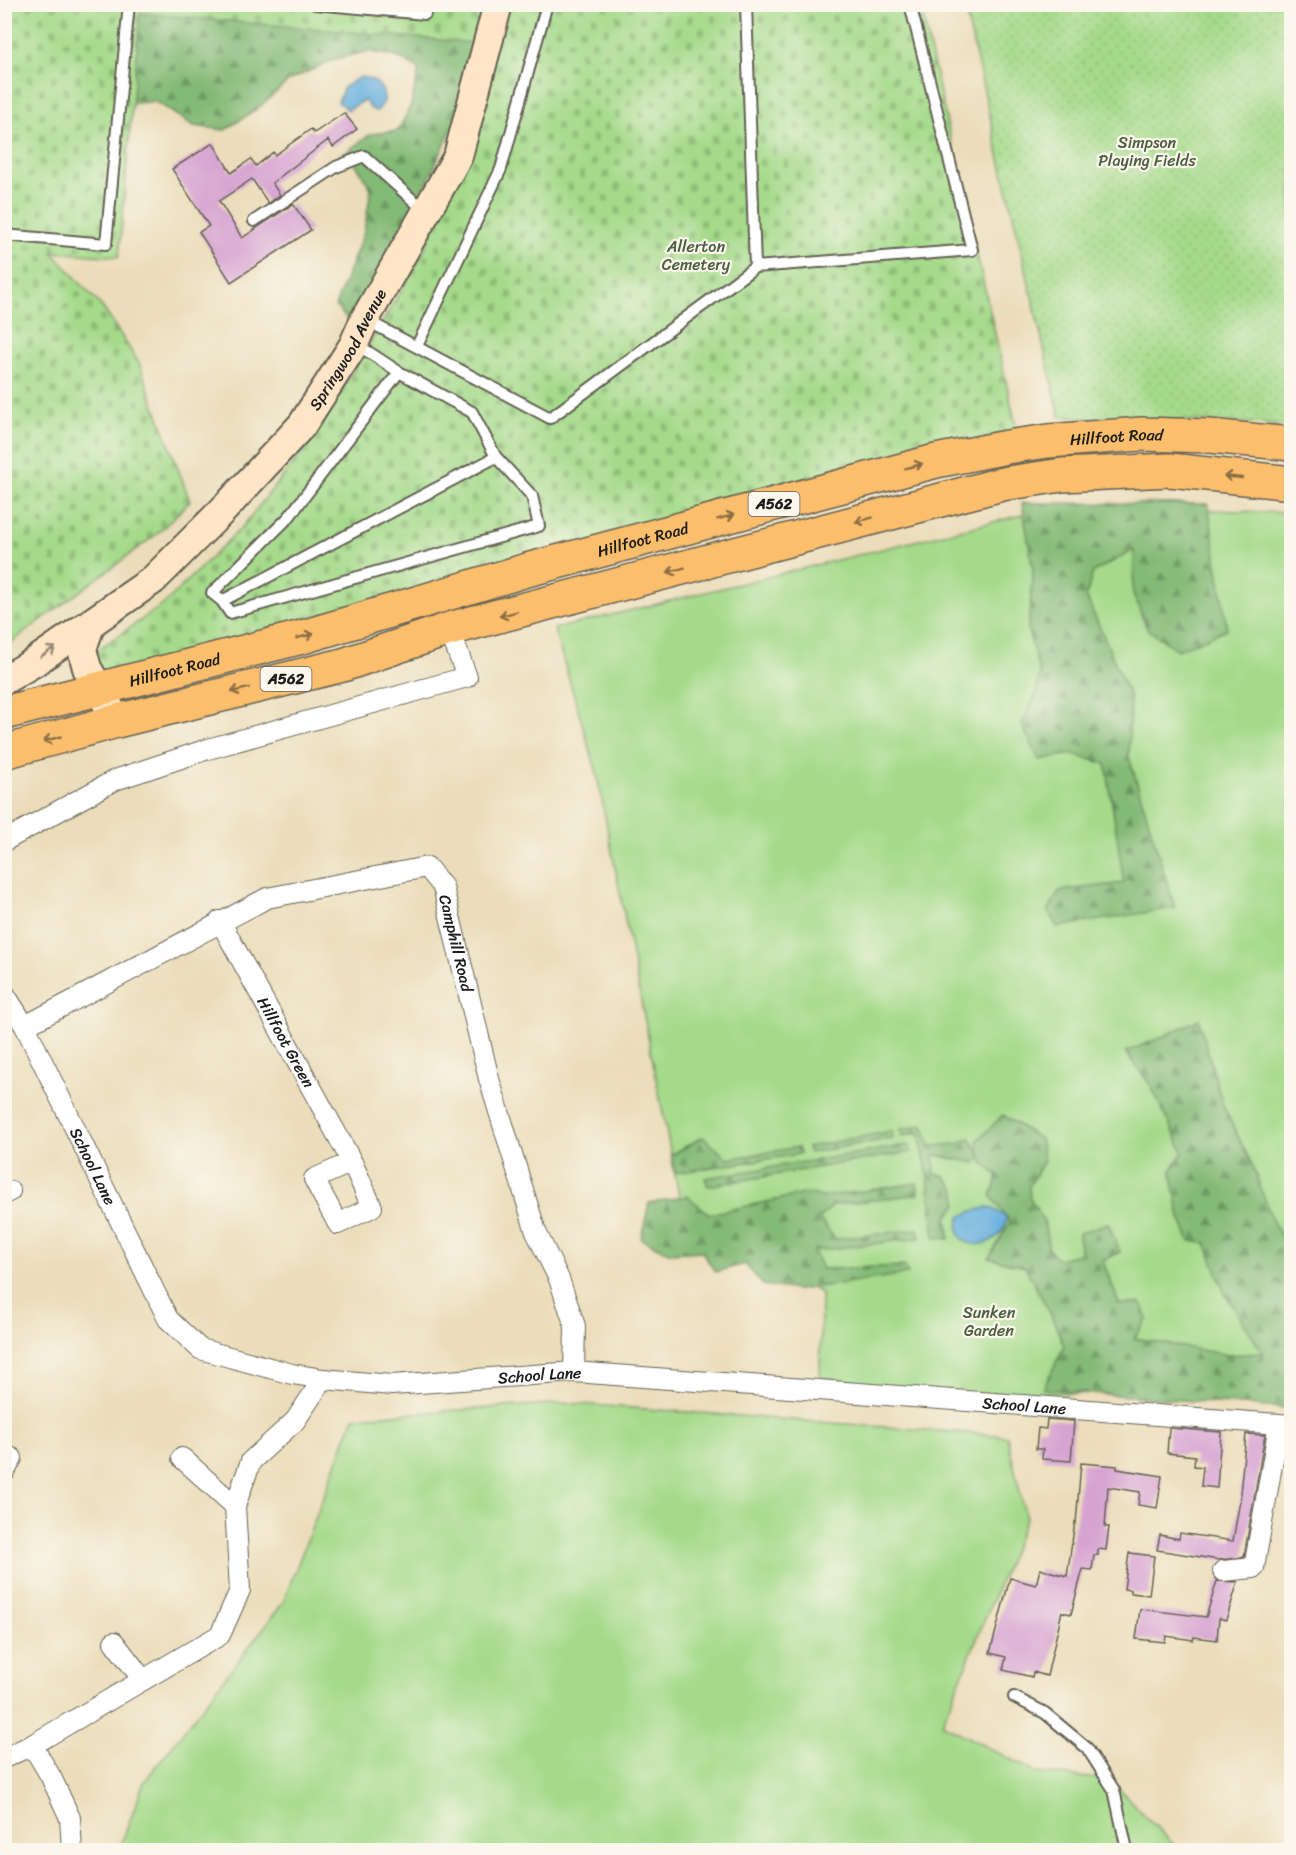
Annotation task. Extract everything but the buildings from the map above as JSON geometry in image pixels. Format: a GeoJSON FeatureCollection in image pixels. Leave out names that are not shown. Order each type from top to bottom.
{"type":"FeatureCollection","features":[{"type":"Feature","properties":{"kind":"highway","name":"Hillfoot Road"},"geometry":{"type":"LineString","coordinates":[[4,712],[306,636],[527,570],[924,464],[1021,444],[1142,434],[1209,436],[1292,444]]}},
{"type":"Feature","properties":{"kind":"highway","name":"A562"},"geometry":{"type":"LineString","coordinates":[[4,752],[117,721],[343,665],[449,629],[980,490],[1062,475],[1170,470],[1292,483]]}},
{"type":"Feature","properties":{"kind":"street","name":"Springwood Avenue"},"geometry":{"type":"LineString","coordinates":[[4,680],[33,663],[153,580],[224,509],[302,425],[353,346],[365,319],[458,156],[498,4]]}},
{"type":"Feature","properties":{"kind":"street"},"geometry":{"type":"LineString","coordinates":[[1021,444],[1028,480]]}},
{"type":"Feature","properties":{"kind":"street"},"geometry":{"type":"LineString","coordinates":[[91,623],[82,649],[87,668],[117,721]]}},
{"type":"Feature","properties":{"kind":"street"},"geometry":{"type":"LineString","coordinates":[[4,840],[115,780],[208,749],[467,677],[449,629]]}},
{"type":"Feature","properties":{"kind":"street","name":"Camphill Road"},"geometry":{"type":"LineString","coordinates":[[25,1026],[219,921],[267,898],[427,867],[443,887],[489,1079],[536,1232],[559,1279],[575,1326],[574,1372]]}},
{"type":"Feature","properties":{"kind":"street","name":"Hillfoot Green"},"geometry":{"type":"LineString","coordinates":[[219,921],[352,1162]]}},
{"type":"Feature","properties":{"kind":"street","name":"School Lane"},"geometry":{"type":"LineString","coordinates":[[4,993],[25,1026],[168,1319],[200,1349],[292,1374],[392,1385],[574,1372],[1285,1425]]}},
{"type":"Feature","properties":{"kind":"street"},"geometry":{"type":"LineString","coordinates":[[4,1758],[32,1745],[220,1635],[240,1590],[235,1506],[251,1461],[295,1421],[323,1379]]}},
{"type":"Feature","properties":{"kind":"street"},"geometry":{"type":"LineString","coordinates":[[1224,1570],[1254,1568],[1285,1425]]}},
{"type":"Feature","properties":{"kind":"street"},"geometry":{"type":"LineString","coordinates":[[182,1458],[235,1506]]}},
{"type":"Feature","properties":{"kind":"street"},"geometry":{"type":"LineString","coordinates":[[114,1642],[143,1680]]}},
{"type":"Feature","properties":{"kind":"street"},"geometry":{"type":"LineString","coordinates":[[32,1745],[51,1777],[70,1818],[72,1851]]}},
{"type":"Feature","properties":{"kind":"lane"},"geometry":{"type":"LineString","coordinates":[[4,235],[106,244],[129,4]]}},
{"type":"Feature","properties":{"kind":"lane"},"geometry":{"type":"LineString","coordinates":[[315,4],[425,14],[427,4]]}},
{"type":"Feature","properties":{"kind":"lane"},"geometry":{"type":"LineString","coordinates":[[417,346],[501,169],[547,4]]}},
{"type":"Feature","properties":{"kind":"lane"},"geometry":{"type":"LineString","coordinates":[[746,4],[755,267]]}},
{"type":"Feature","properties":{"kind":"lane"},"geometry":{"type":"LineString","coordinates":[[365,319],[550,417],[755,267],[972,249],[910,4]]}},
{"type":"Feature","properties":{"kind":"lane"},"geometry":{"type":"LineString","coordinates":[[254,221],[336,167],[364,156],[425,212]]}},
{"type":"Feature","properties":{"kind":"lane"},"geometry":{"type":"LineString","coordinates":[[353,346],[367,351],[399,372],[472,412],[496,457],[532,496],[540,526],[230,613],[222,601],[212,593],[289,517],[399,372]]}},
{"type":"Feature","properties":{"kind":"lane"},"geometry":{"type":"LineString","coordinates":[[222,601],[496,457]]}},
{"type":"Feature","properties":{"kind":"lane"},"geometry":{"type":"LineString","coordinates":[[1014,1697],[1045,1713],[1087,1748],[1114,1790],[1127,1851]]}},
{"type":"Feature","properties":{"kind":"green space"},"geometry":{"type":"Polygon","coordinates":[[[81,4],[522,4],[452,128],[409,223],[350,322],[335,306],[364,232],[371,189],[357,166],[343,154],[371,134],[398,131],[411,105],[419,69],[400,58],[369,51],[335,59],[290,80],[257,109],[225,130],[194,126],[154,101],[114,106],[81,4]]]}},
{"type":"Feature","properties":{"kind":"green space"},"geometry":{"type":"Polygon","coordinates":[[[5,5],[494,5],[485,44],[140,13],[119,257],[52,252],[103,308],[139,363],[190,501],[157,534],[5,647],[5,5]]]}},
{"type":"Feature","properties":{"kind":"green space","name":"Allerton Cemetery"},"geometry":{"type":"Polygon","coordinates":[[[505,5],[920,5],[1017,430],[299,620],[85,683],[80,662],[164,604],[244,525],[314,437],[420,259],[465,158],[505,5]]]}},
{"type":"Feature","properties":{"kind":"green space","name":"Simpson Playing Fields"},"geometry":{"type":"Polygon","coordinates":[[[964,5],[1291,5],[1291,427],[1255,423],[1060,417],[964,5]]]}},
{"type":"Feature","properties":{"kind":"green space"},"geometry":{"type":"Polygon","coordinates":[[[1022,503],[1208,504],[1227,629],[1178,650],[1147,629],[1133,593],[1134,550],[1093,572],[1086,596],[1130,697],[1129,757],[1175,908],[1057,927],[1048,912],[1059,891],[1124,883],[1106,764],[1072,754],[1039,760],[1022,725],[1036,694],[1040,674],[1028,631],[1033,570],[1022,503]]]}},
{"type":"Feature","properties":{"kind":"green space","name":"Sunken Garden"},"geometry":{"type":"Polygon","coordinates":[[[1067,504],[1291,513],[1291,1404],[1123,1393],[940,1395],[820,1377],[821,1293],[682,1211],[596,770],[554,629],[1067,504]]]}},
{"type":"Feature","properties":{"kind":"green space"},"geometry":{"type":"Polygon","coordinates":[[[1199,1019],[1222,1103],[1253,1167],[1274,1225],[1291,1249],[1291,1409],[1043,1389],[1064,1346],[1052,1317],[1025,1267],[989,1258],[1010,1222],[991,1196],[998,1176],[983,1163],[981,1156],[976,1163],[934,1155],[935,1174],[945,1176],[956,1191],[957,1205],[947,1217],[949,1239],[935,1238],[928,1177],[919,1133],[902,1136],[900,1129],[923,1125],[930,1146],[958,1144],[970,1138],[980,1155],[977,1141],[1003,1115],[1040,1139],[1044,1161],[1029,1186],[1030,1198],[1044,1221],[1049,1250],[1059,1259],[1080,1254],[1079,1233],[1108,1223],[1120,1252],[1103,1261],[1119,1304],[1141,1303],[1148,1319],[1134,1338],[1228,1355],[1263,1353],[1225,1294],[1206,1243],[1190,1241],[1180,1218],[1171,1171],[1183,1152],[1150,1084],[1125,1052],[1199,1019]]]}},
{"type":"Feature","properties":{"kind":"green space"},"geometry":{"type":"Polygon","coordinates":[[[891,1131],[893,1138],[809,1153],[807,1147],[891,1131]]]}},
{"type":"Feature","properties":{"kind":"green space"},"geometry":{"type":"Polygon","coordinates":[[[703,1137],[728,1159],[798,1147],[800,1154],[675,1173],[671,1155],[703,1137]]]}},
{"type":"Feature","properties":{"kind":"green space"},"geometry":{"type":"Polygon","coordinates":[[[909,1145],[911,1152],[708,1186],[705,1178],[909,1145]]]}},
{"type":"Feature","properties":{"kind":"green space"},"geometry":{"type":"Polygon","coordinates":[[[917,1183],[919,1194],[834,1205],[819,1218],[835,1239],[918,1229],[920,1238],[814,1251],[822,1269],[905,1266],[908,1274],[797,1290],[763,1285],[745,1264],[715,1272],[702,1251],[671,1253],[641,1239],[649,1203],[687,1196],[710,1214],[808,1193],[822,1197],[917,1183]]]}},
{"type":"Feature","properties":{"kind":"green space"},"geometry":{"type":"Polygon","coordinates":[[[566,1403],[1007,1436],[1026,1518],[942,1724],[1037,1773],[1110,1780],[1179,1850],[119,1850],[144,1782],[283,1603],[354,1417],[566,1403]]]}},
{"type":"Feature","properties":{"kind":"water"},"geometry":{"type":"Polygon","coordinates":[[[360,77],[374,81],[383,92],[384,102],[377,111],[371,109],[364,100],[348,110],[338,102],[344,87],[360,77]]]}},
{"type":"Feature","properties":{"kind":"water"},"geometry":{"type":"Polygon","coordinates":[[[990,1207],[1007,1217],[1002,1231],[988,1242],[972,1244],[965,1241],[960,1236],[958,1228],[960,1217],[990,1207]]]}}]}
